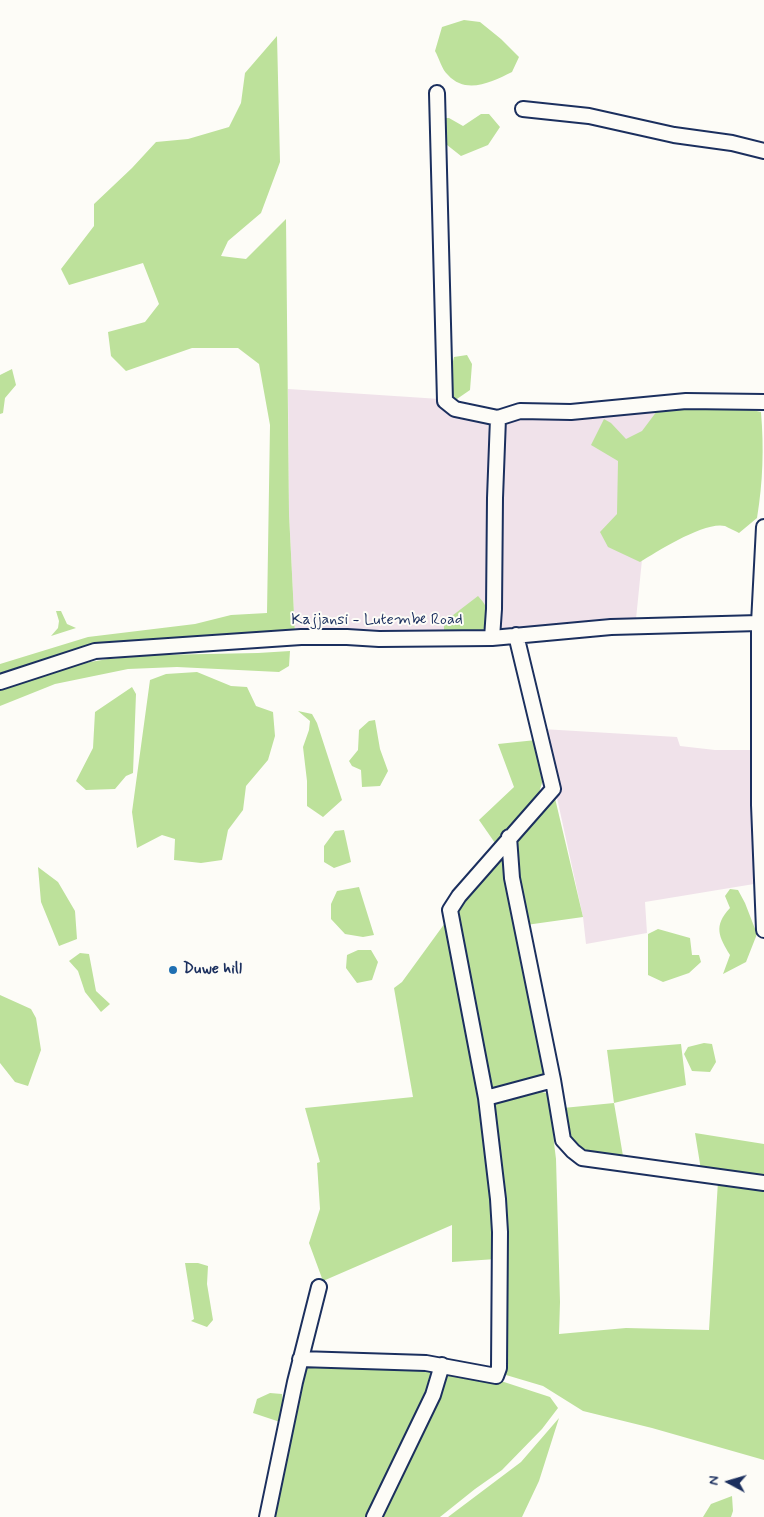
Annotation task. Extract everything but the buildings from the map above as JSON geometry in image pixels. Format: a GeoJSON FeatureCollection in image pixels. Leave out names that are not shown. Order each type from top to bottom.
{"type":"FeatureCollection","features":[{"type":"Feature","properties":{"kind":"street"},"geometry":{"type":"LineString","coordinates":[[437,93],[445,402],[455,409],[498,418],[520,411],[571,412],[686,401],[764,402]]}},
{"type":"Feature","properties":{"kind":"street"},"geometry":{"type":"LineString","coordinates":[[523,109],[589,116],[674,135],[764,150]]}},
{"type":"Feature","properties":{"kind":"street"},"geometry":{"type":"LineString","coordinates":[[492,638],[494,609],[494,498],[498,418]]}},
{"type":"Feature","properties":{"kind":"street"},"geometry":{"type":"LineString","coordinates":[[764,527],[759,623],[762,691],[758,805],[764,930]]}},
{"type":"Feature","properties":{"kind":"street","name":"Kajjansi - Lutembe Road"},"geometry":{"type":"LineString","coordinates":[[0,682],[95,651],[300,637],[379,639],[492,638],[611,627],[759,623]]}},
{"type":"Feature","properties":{"kind":"street"},"geometry":{"type":"LineString","coordinates":[[300,1359],[369,1360],[442,1365],[496,1376],[499,1368],[500,1232],[498,1199],[486,1098],[450,910],[459,896],[509,837],[553,789],[516,635]]}},
{"type":"Feature","properties":{"kind":"street"},"geometry":{"type":"LineString","coordinates":[[509,837],[512,878],[553,1080],[563,1140],[572,1151],[582,1158],[764,1183]]}},
{"type":"Feature","properties":{"kind":"street"},"geometry":{"type":"LineString","coordinates":[[486,1098],[553,1080]]}},
{"type":"Feature","properties":{"kind":"street"},"geometry":{"type":"LineString","coordinates":[[267,1517],[300,1359],[318,1287]]}},
{"type":"Feature","properties":{"kind":"street"},"geometry":{"type":"LineString","coordinates":[[374,1517],[433,1394],[442,1365]]}},
{"type":"Feature","properties":{"kind":"shaded area"},"geometry":{"type":"Polygon","coordinates":[[[288,389],[440,399],[487,420],[492,451],[487,629],[477,631],[295,634],[289,514],[288,389]]]}},
{"type":"Feature","properties":{"kind":"shaded area"},"geometry":{"type":"Polygon","coordinates":[[[657,411],[636,619],[609,618],[497,632],[502,430],[516,415],[657,411]]]}},
{"type":"Feature","properties":{"kind":"shaded area"},"geometry":{"type":"Polygon","coordinates":[[[542,729],[677,737],[680,746],[715,750],[753,750],[754,884],[645,902],[647,933],[586,944],[583,917],[542,729]]]}},
{"type":"Feature","properties":{"kind":"green space"},"geometry":{"type":"Polygon","coordinates":[[[464,20],[480,22],[519,57],[512,72],[496,80],[479,85],[463,84],[455,81],[446,73],[435,51],[442,27],[464,20]]]}},
{"type":"Feature","properties":{"kind":"green space"},"geometry":{"type":"Polygon","coordinates":[[[277,36],[280,162],[261,213],[228,241],[221,256],[246,259],[286,219],[289,514],[295,634],[106,643],[64,653],[0,673],[0,664],[88,637],[195,624],[231,615],[267,613],[270,425],[259,364],[238,348],[192,348],[126,371],[111,356],[108,332],[145,322],[159,304],[143,263],[69,285],[61,269],[94,226],[94,204],[156,142],[188,139],[229,127],[241,103],[245,73],[277,36]]]}},
{"type":"Feature","properties":{"kind":"green space"},"geometry":{"type":"Polygon","coordinates":[[[481,114],[489,114],[500,127],[488,145],[461,156],[442,141],[444,118],[449,118],[463,126],[481,114]]]}},
{"type":"Feature","properties":{"kind":"green space"},"geometry":{"type":"Polygon","coordinates":[[[467,355],[472,364],[470,390],[454,401],[448,396],[454,357],[467,355]]]}},
{"type":"Feature","properties":{"kind":"green space"},"geometry":{"type":"Polygon","coordinates":[[[12,369],[16,385],[5,398],[3,413],[0,414],[0,375],[12,369]]]}},
{"type":"Feature","properties":{"kind":"green space"},"geometry":{"type":"Polygon","coordinates":[[[699,402],[734,406],[761,412],[762,465],[757,518],[739,533],[725,526],[716,526],[694,532],[640,562],[608,547],[600,532],[617,514],[618,461],[591,445],[604,419],[611,423],[626,439],[642,431],[657,411],[699,402]]]}},
{"type":"Feature","properties":{"kind":"green space"},"geometry":{"type":"Polygon","coordinates":[[[478,596],[485,604],[488,612],[483,630],[459,633],[444,630],[444,622],[478,596]]]}},
{"type":"Feature","properties":{"kind":"green space"},"geometry":{"type":"Polygon","coordinates":[[[56,611],[61,611],[67,624],[76,628],[51,636],[58,628],[59,621],[56,611]]]}},
{"type":"Feature","properties":{"kind":"green space"},"geometry":{"type":"Polygon","coordinates":[[[290,651],[289,666],[279,672],[177,667],[128,669],[55,684],[0,706],[0,690],[78,664],[108,659],[156,655],[290,651]]]}},
{"type":"Feature","properties":{"kind":"green space"},"geometry":{"type":"Polygon","coordinates":[[[197,672],[231,686],[247,687],[256,706],[273,712],[275,736],[268,760],[246,786],[243,810],[228,830],[222,860],[201,863],[174,860],[175,839],[162,835],[137,848],[132,812],[150,680],[166,674],[197,672]]]}},
{"type":"Feature","properties":{"kind":"green space"},"geometry":{"type":"Polygon","coordinates":[[[132,687],[136,694],[133,773],[126,776],[115,789],[86,790],[76,781],[93,748],[95,712],[132,687]]]}},
{"type":"Feature","properties":{"kind":"green space"},"geometry":{"type":"Polygon","coordinates":[[[298,711],[312,714],[317,723],[342,800],[323,817],[307,806],[307,781],[303,747],[310,721],[298,711]]]}},
{"type":"Feature","properties":{"kind":"green space"},"geometry":{"type":"Polygon","coordinates":[[[375,720],[380,749],[388,771],[380,786],[362,787],[361,770],[352,766],[349,761],[358,750],[359,730],[369,721],[375,720]]]}},
{"type":"Feature","properties":{"kind":"green space"},"geometry":{"type":"Polygon","coordinates":[[[536,740],[544,776],[536,803],[495,843],[479,820],[514,787],[498,744],[536,740]]]}},
{"type":"Feature","properties":{"kind":"green space"},"geometry":{"type":"Polygon","coordinates":[[[554,794],[583,917],[526,925],[513,842],[554,794]]]}},
{"type":"Feature","properties":{"kind":"green space"},"geometry":{"type":"Polygon","coordinates":[[[344,830],[351,862],[334,868],[324,862],[324,846],[335,831],[344,830]]]}},
{"type":"Feature","properties":{"kind":"green space"},"geometry":{"type":"Polygon","coordinates":[[[506,854],[544,1075],[494,1090],[488,1088],[478,1018],[456,918],[458,904],[506,854]]]}},
{"type":"Feature","properties":{"kind":"green space"},"geometry":{"type":"Polygon","coordinates":[[[38,867],[58,882],[75,911],[77,939],[59,946],[41,902],[38,867]]]}},
{"type":"Feature","properties":{"kind":"green space"},"geometry":{"type":"Polygon","coordinates":[[[359,887],[374,935],[363,937],[345,934],[331,919],[331,904],[337,891],[359,887]]]}},
{"type":"Feature","properties":{"kind":"green space"},"geometry":{"type":"Polygon","coordinates":[[[730,889],[738,890],[757,934],[746,962],[723,974],[730,955],[723,943],[720,926],[721,920],[730,908],[725,896],[730,889]]]}},
{"type":"Feature","properties":{"kind":"green space"},"geometry":{"type":"Polygon","coordinates":[[[445,923],[449,924],[485,1128],[496,1259],[452,1262],[452,1225],[323,1281],[309,1243],[320,1209],[317,1163],[320,1162],[305,1108],[413,1097],[394,988],[402,982],[445,923]]]}},
{"type":"Feature","properties":{"kind":"green space"},"geometry":{"type":"Polygon","coordinates":[[[658,929],[690,938],[692,955],[699,955],[701,962],[689,973],[663,982],[648,975],[648,934],[658,929]]]}},
{"type":"Feature","properties":{"kind":"green space"},"geometry":{"type":"Polygon","coordinates":[[[358,950],[371,950],[378,962],[372,980],[357,983],[346,968],[347,955],[358,950]]]}},
{"type":"Feature","properties":{"kind":"green space"},"geometry":{"type":"Polygon","coordinates":[[[80,953],[89,954],[96,991],[110,1004],[101,1012],[85,992],[78,971],[69,961],[80,953]]]}},
{"type":"Feature","properties":{"kind":"green space"},"geometry":{"type":"Polygon","coordinates":[[[0,995],[31,1009],[36,1018],[41,1050],[28,1086],[15,1082],[0,1063],[0,995]]]}},
{"type":"Feature","properties":{"kind":"green space"},"geometry":{"type":"Polygon","coordinates":[[[704,1043],[712,1044],[716,1062],[710,1072],[692,1071],[684,1054],[688,1047],[704,1043]]]}},
{"type":"Feature","properties":{"kind":"green space"},"geometry":{"type":"Polygon","coordinates":[[[681,1044],[686,1085],[614,1103],[607,1050],[681,1044]]]}},
{"type":"Feature","properties":{"kind":"green space"},"geometry":{"type":"Polygon","coordinates":[[[534,1090],[546,1093],[552,1100],[556,1159],[560,1302],[559,1334],[626,1328],[709,1330],[718,1181],[764,1188],[764,1460],[652,1428],[583,1411],[543,1386],[506,1375],[508,1348],[505,1226],[491,1109],[496,1099],[534,1090]]]}},
{"type":"Feature","properties":{"kind":"green space"},"geometry":{"type":"Polygon","coordinates":[[[614,1103],[623,1156],[591,1153],[576,1147],[570,1142],[565,1133],[563,1108],[614,1103]]]}},
{"type":"Feature","properties":{"kind":"green space"},"geometry":{"type":"Polygon","coordinates":[[[695,1133],[764,1144],[764,1179],[701,1170],[695,1133]]]}},
{"type":"Feature","properties":{"kind":"green space"},"geometry":{"type":"Polygon","coordinates":[[[185,1263],[198,1263],[208,1266],[207,1284],[213,1320],[207,1327],[191,1321],[194,1319],[185,1263]]]}},
{"type":"Feature","properties":{"kind":"green space"},"geometry":{"type":"Polygon","coordinates":[[[307,1366],[438,1367],[371,1517],[271,1517],[300,1385],[307,1366]]]}},
{"type":"Feature","properties":{"kind":"green space"},"geometry":{"type":"Polygon","coordinates":[[[444,1369],[504,1382],[550,1397],[558,1408],[542,1429],[502,1470],[440,1517],[378,1517],[444,1369]]]}},
{"type":"Feature","properties":{"kind":"green space"},"geometry":{"type":"Polygon","coordinates":[[[270,1393],[282,1394],[284,1410],[280,1422],[253,1413],[257,1399],[270,1393]]]}},
{"type":"Feature","properties":{"kind":"green space"},"geometry":{"type":"Polygon","coordinates":[[[559,1418],[539,1481],[522,1517],[448,1517],[521,1462],[559,1418]]]}},
{"type":"Feature","properties":{"kind":"green space"},"geometry":{"type":"Polygon","coordinates":[[[732,1496],[733,1511],[731,1517],[703,1517],[711,1504],[732,1496]]]}},
{"type":"Feature","properties":{"kind":"place","name":"Duwe hill"},"geometry":{"type":"Point","coordinates":[173,970]}}]}
